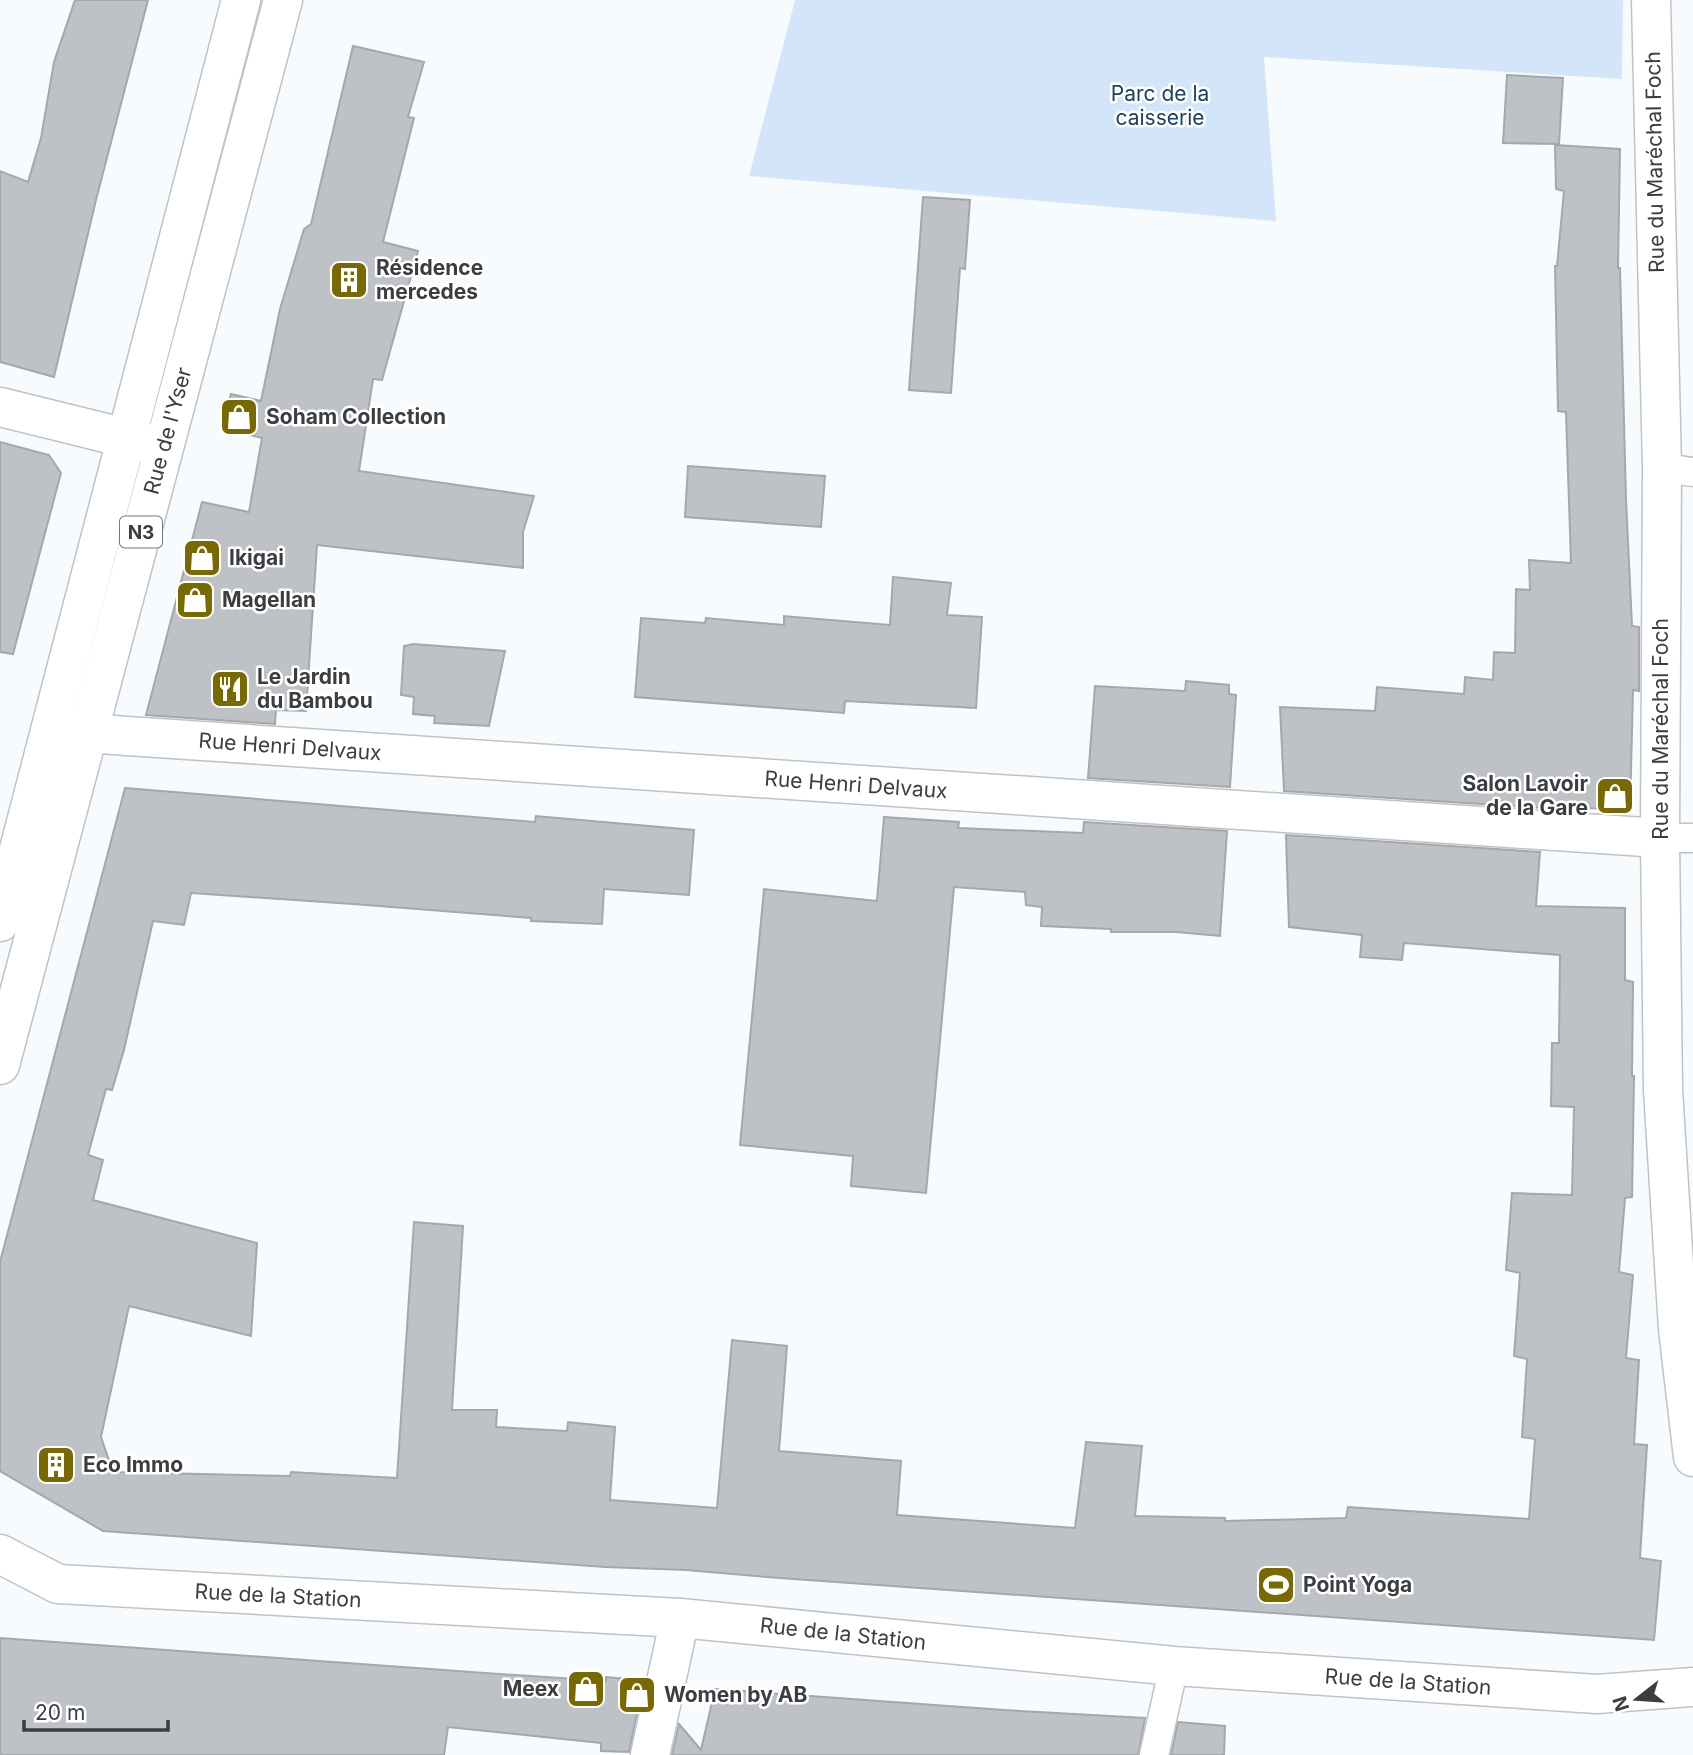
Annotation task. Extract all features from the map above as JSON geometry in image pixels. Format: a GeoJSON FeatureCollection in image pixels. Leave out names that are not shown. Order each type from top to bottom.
{"type":"FeatureCollection","features":[{"type":"Feature","properties":{"kind":"street","name":"Rue de l'Yser"},"geometry":{"type":"LineString","coordinates":[[0,1065],[71,729],[127,438],[241,0]]}},
{"type":"Feature","properties":{"kind":"street","name":"Rue de l'Yser"},"geometry":{"type":"LineString","coordinates":[[0,922],[71,729],[164,448],[283,0]]}},
{"type":"Feature","properties":{"kind":"street","name":"Rue du Maréchal Foch"},"geometry":{"type":"LineString","coordinates":[[1651,0],[1678,470],[1677,838],[1663,1090],[1678,1329],[1693,1457]]}},
{"type":"Feature","properties":{"kind":"street"},"geometry":{"type":"LineString","coordinates":[[0,407],[164,448]]}},
{"type":"Feature","properties":{"kind":"street","name":"Rue Henri Delvaux"},"geometry":{"type":"LineString","coordinates":[[71,729],[1677,838]]}},
{"type":"Feature","properties":{"kind":"street","name":"Rue de la Station"},"geometry":{"type":"LineString","coordinates":[[0,1554],[58,1584],[680,1618],[1174,1666],[1597,1694],[1693,1687]]}},
{"type":"Feature","properties":{"kind":"street"},"geometry":{"type":"LineString","coordinates":[[650,1755],[680,1618]]}},
{"type":"Feature","properties":{"kind":"lane"},"geometry":{"type":"LineString","coordinates":[[1154,1755],[1174,1666]]}},
{"type":"Feature","properties":{"kind":"green space","name":"Parc de la caisserie"},"geometry":{"type":"Polygon","coordinates":[[[795,0],[1623,0],[1622,79],[1264,57],[1276,221],[749,176],[795,0]]]}},
{"type":"Feature","properties":{"kind":"building"},"geometry":{"type":"Polygon","coordinates":[[[75,0],[148,0],[54,377],[0,362],[0,171],[28,182],[41,138],[54,62],[75,0]]]}},
{"type":"Feature","properties":{"kind":"building"},"geometry":{"type":"Polygon","coordinates":[[[353,46],[424,62],[408,117],[414,118],[383,242],[418,251],[382,380],[373,379],[359,471],[534,496],[523,532],[523,568],[317,545],[306,711],[276,710],[275,724],[146,715],[202,502],[249,512],[262,438],[222,428],[231,394],[261,401],[280,309],[304,229],[311,224],[353,46]]]}},
{"type":"Feature","properties":{"kind":"building"},"geometry":{"type":"Polygon","coordinates":[[[1507,75],[1563,78],[1559,144],[1503,143],[1507,75]]]}},
{"type":"Feature","properties":{"kind":"building"},"geometry":{"type":"Polygon","coordinates":[[[1555,145],[1620,149],[1618,268],[1626,499],[1632,626],[1639,627],[1639,691],[1633,690],[1630,810],[1543,808],[1284,791],[1280,707],[1375,711],[1377,687],[1464,694],[1465,677],[1493,680],[1494,652],[1515,653],[1516,589],[1530,590],[1529,560],[1571,563],[1566,412],[1558,411],[1555,266],[1564,191],[1556,189],[1555,145]]]}},
{"type":"Feature","properties":{"kind":"building"},"geometry":{"type":"Polygon","coordinates":[[[923,197],[970,200],[965,269],[960,268],[951,393],[909,390],[923,197]]]}},
{"type":"Feature","properties":{"kind":"building"},"geometry":{"type":"Polygon","coordinates":[[[0,442],[49,455],[61,473],[13,654],[0,652],[0,442]]]}},
{"type":"Feature","properties":{"kind":"building"},"geometry":{"type":"Polygon","coordinates":[[[688,466],[825,476],[821,527],[685,517],[688,466]]]}},
{"type":"Feature","properties":{"kind":"building"},"geometry":{"type":"Polygon","coordinates":[[[893,577],[951,583],[947,615],[982,617],[976,708],[845,701],[844,713],[635,697],[641,618],[705,623],[706,618],[784,625],[784,616],[890,625],[893,577]]]}},
{"type":"Feature","properties":{"kind":"building"},"geometry":{"type":"Polygon","coordinates":[[[413,644],[505,651],[489,726],[434,723],[435,716],[413,714],[414,697],[401,695],[404,646],[413,644]]]}},
{"type":"Feature","properties":{"kind":"building"},"geometry":{"type":"Polygon","coordinates":[[[1186,681],[1229,685],[1229,694],[1236,695],[1230,787],[1088,778],[1095,686],[1185,691],[1186,681]]]}},
{"type":"Feature","properties":{"kind":"building"},"geometry":{"type":"Polygon","coordinates":[[[125,788],[535,822],[536,816],[694,830],[689,895],[604,889],[602,924],[531,921],[531,918],[191,893],[184,925],[153,921],[124,1050],[112,1090],[106,1089],[88,1155],[103,1160],[93,1200],[257,1243],[251,1336],[129,1306],[101,1437],[113,1472],[290,1476],[291,1472],[397,1478],[414,1222],[463,1226],[452,1410],[497,1410],[496,1427],[567,1431],[568,1422],[615,1427],[610,1500],[717,1508],[732,1340],[787,1346],[779,1451],[901,1461],[897,1515],[1075,1528],[1086,1442],[1142,1446],[1135,1516],[1225,1518],[1225,1521],[1346,1518],[1348,1507],[1529,1519],[1535,1439],[1522,1437],[1527,1359],[1514,1356],[1520,1273],[1506,1270],[1512,1193],[1572,1195],[1574,1107],[1551,1106],[1552,1043],[1559,1043],[1560,955],[1404,943],[1402,960],[1360,957],[1362,935],[1289,927],[1286,835],[1540,852],[1536,906],[1625,908],[1625,980],[1633,982],[1634,1076],[1632,1197],[1625,1198],[1619,1272],[1633,1275],[1626,1358],[1639,1360],[1634,1444],[1647,1445],[1640,1558],[1661,1561],[1654,1640],[103,1531],[0,1471],[0,1262],[125,788]]]}},
{"type":"Feature","properties":{"kind":"building"},"geometry":{"type":"Polygon","coordinates":[[[884,817],[959,822],[958,828],[1083,833],[1084,822],[1227,831],[1220,936],[1041,926],[1042,907],[1026,905],[1025,892],[954,887],[926,1193],[851,1186],[853,1156],[740,1145],[764,889],[877,901],[884,817]]]}},
{"type":"Feature","properties":{"kind":"building"},"geometry":{"type":"Polygon","coordinates":[[[0,1638],[606,1681],[606,1677],[640,1680],[643,1683],[629,1752],[601,1751],[601,1743],[448,1727],[444,1755],[0,1755],[0,1638]]]}},
{"type":"Feature","properties":{"kind":"building"},"geometry":{"type":"Polygon","coordinates":[[[715,1689],[1145,1718],[1138,1755],[672,1755],[679,1724],[701,1750],[715,1689]]]}},
{"type":"Feature","properties":{"kind":"building"},"geometry":{"type":"Polygon","coordinates":[[[1178,1722],[1225,1726],[1224,1755],[1171,1755],[1178,1722]]]}},
{"type":"Feature","properties":{"kind":"place","name":"Résidence mercedes"},"geometry":{"type":"Point","coordinates":[349,280]}},
{"type":"Feature","properties":{"kind":"place","name":"Soham Collection"},"geometry":{"type":"Point","coordinates":[239,417]}},
{"type":"Feature","properties":{"kind":"place","name":"Ikigai"},"geometry":{"type":"Point","coordinates":[202,558]}},
{"type":"Feature","properties":{"kind":"place","name":"Magellan"},"geometry":{"type":"Point","coordinates":[195,600]}},
{"type":"Feature","properties":{"kind":"place","name":"Le Jardin du Bambou"},"geometry":{"type":"Point","coordinates":[230,689]}},
{"type":"Feature","properties":{"kind":"place","name":"Salon Lavoir de la Gare"},"geometry":{"type":"Point","coordinates":[1615,796]}},
{"type":"Feature","properties":{"kind":"place","name":"Eco Immo"},"geometry":{"type":"Point","coordinates":[56,1465]}},
{"type":"Feature","properties":{"kind":"place","name":"Point Yoga"},"geometry":{"type":"Point","coordinates":[1276,1585]}},
{"type":"Feature","properties":{"kind":"place","name":"Meex"},"geometry":{"type":"Point","coordinates":[586,1689]}},
{"type":"Feature","properties":{"kind":"place","name":"Women by AB"},"geometry":{"type":"Point","coordinates":[637,1695]}}]}
